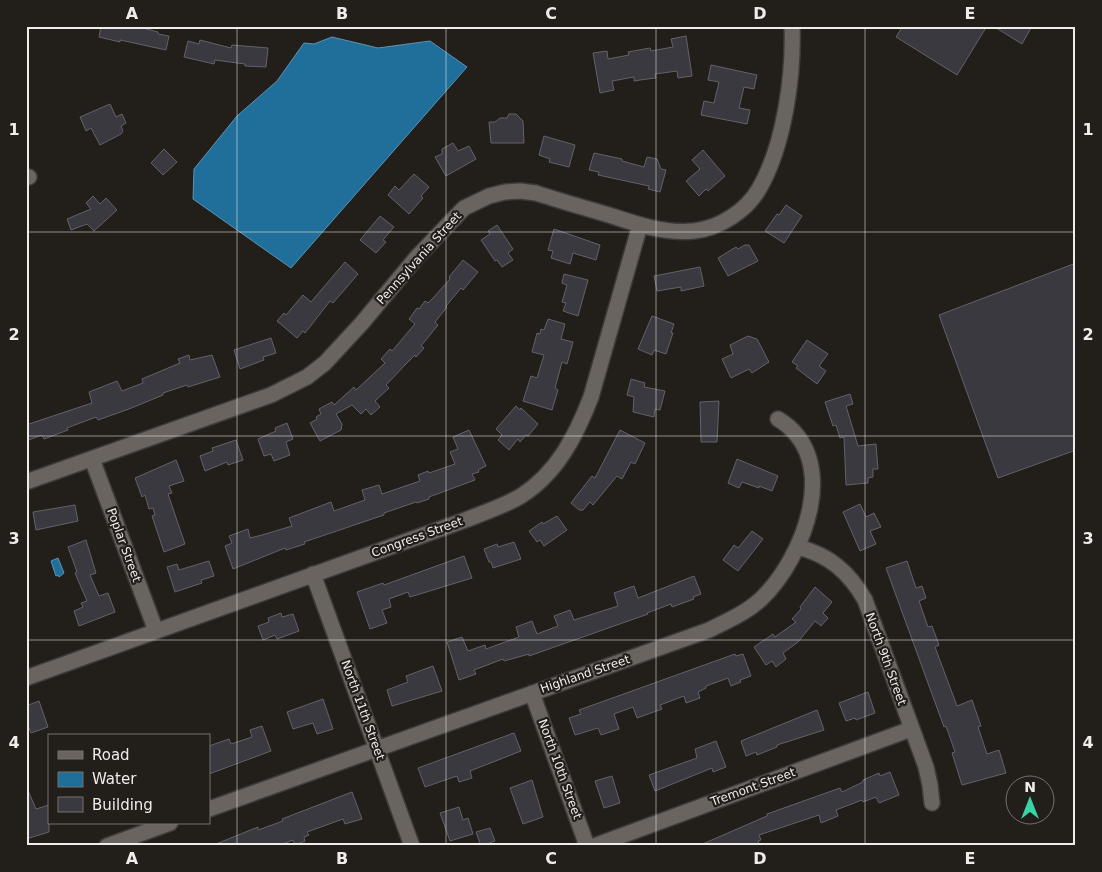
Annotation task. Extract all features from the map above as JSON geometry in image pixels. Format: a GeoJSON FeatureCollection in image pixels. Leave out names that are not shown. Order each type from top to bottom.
{"type":"FeatureCollection","features":[{"type":"Feature","properties":{"kind":"street","name":"Pennsylvania Street"},"geometry":{"type":"LineString","coordinates":[[26,482],[271,394],[307,377],[325,363],[362,323],[417,256],[464,208],[489,196],[505,192],[536,193],[640,225],[672,231],[694,231],[721,223],[736,214],[750,201],[759,189],[772,160],[782,129],[791,74],[792,26]]}},
{"type":"Feature","properties":{"kind":"street","name":"Congress Street"},"geometry":{"type":"LineString","coordinates":[[26,678],[504,504],[521,496],[556,466],[572,440],[591,397],[640,225]]}},
{"type":"Feature","properties":{"kind":"street","name":"Highland Street"},"geometry":{"type":"LineString","coordinates":[[210,809],[709,630],[735,617],[760,600],[784,572],[798,547],[811,505],[810,468],[805,448],[798,435],[790,426],[778,420]]}},
{"type":"Feature","properties":{"kind":"street","name":"Poplar Street"},"geometry":{"type":"LineString","coordinates":[[92,458],[156,631]]}},
{"type":"Feature","properties":{"kind":"street","name":"North 9th Street"},"geometry":{"type":"LineString","coordinates":[[798,547],[822,555],[835,563],[857,586],[865,600],[926,767],[932,803]]}},
{"type":"Feature","properties":{"kind":"street","name":"North 11th Street"},"geometry":{"type":"LineString","coordinates":[[313,574],[412,846]]}},
{"type":"Feature","properties":{"kind":"street","name":"North 10th Street"},"geometry":{"type":"LineString","coordinates":[[532,693],[587,846]]}},
{"type":"Feature","properties":{"kind":"street","name":"Tremont Street"},"geometry":{"type":"LineString","coordinates":[[594,846],[912,729]]}},
{"type":"Feature","properties":{"kind":"street"},"geometry":{"type":"LineString","coordinates":[[107,846],[167,824]]}},
{"type":"Feature","properties":{"kind":"water"},"geometry":{"type":"Polygon","coordinates":[[[332,37],[378,48],[430,41],[467,67],[291,268],[193,199],[194,169],[237,116],[277,81],[304,43],[314,44],[332,37]]]}},
{"type":"Feature","properties":{"kind":"water"},"geometry":{"type":"Polygon","coordinates":[[[58,558],[64,573],[59,577],[58,575],[56,576],[51,561],[58,558]]]}},
{"type":"Feature","properties":{"kind":"building"},"geometry":{"type":"Polygon","coordinates":[[[101,26],[135,26],[169,36],[166,50],[99,37],[101,26]]]}},
{"type":"Feature","properties":{"kind":"building"},"geometry":{"type":"Polygon","coordinates":[[[903,26],[987,26],[957,75],[896,37],[903,26]]]}},
{"type":"Feature","properties":{"kind":"building"},"geometry":{"type":"Polygon","coordinates":[[[993,26],[1032,26],[1022,44],[993,26]]]}},
{"type":"Feature","properties":{"kind":"building"},"geometry":{"type":"Polygon","coordinates":[[[686,36],[692,76],[678,78],[677,71],[655,74],[656,78],[634,81],[634,77],[612,81],[614,90],[600,93],[593,53],[607,51],[608,59],[629,55],[628,52],[650,48],[651,51],[673,47],[671,39],[686,36]]]}},
{"type":"Feature","properties":{"kind":"building"},"geometry":{"type":"Polygon","coordinates":[[[200,40],[231,48],[232,45],[268,48],[266,67],[245,66],[245,64],[215,60],[214,64],[184,57],[188,41],[199,44],[200,40]]]}},
{"type":"Feature","properties":{"kind":"building"},"geometry":{"type":"Polygon","coordinates":[[[711,65],[757,75],[754,89],[744,87],[739,108],[750,110],[747,124],[701,115],[704,101],[714,103],[719,82],[708,80],[711,65]]]}},
{"type":"Feature","properties":{"kind":"building"},"geometry":{"type":"Polygon","coordinates":[[[110,104],[116,117],[122,114],[126,123],[121,126],[123,131],[121,134],[100,145],[91,128],[86,131],[80,117],[110,104]]]}},
{"type":"Feature","properties":{"kind":"building"},"geometry":{"type":"Polygon","coordinates":[[[509,114],[516,114],[523,121],[524,143],[491,143],[489,122],[495,122],[500,118],[507,118],[509,114]]]}},
{"type":"Feature","properties":{"kind":"building"},"geometry":{"type":"Polygon","coordinates":[[[544,136],[575,145],[569,167],[549,162],[550,159],[539,155],[544,136]]]}},
{"type":"Feature","properties":{"kind":"building"},"geometry":{"type":"Polygon","coordinates":[[[453,143],[458,151],[469,146],[476,159],[446,176],[435,157],[442,154],[442,149],[453,143]]]}},
{"type":"Feature","properties":{"kind":"building"},"geometry":{"type":"Polygon","coordinates":[[[164,149],[177,162],[163,175],[151,163],[164,149]]]}},
{"type":"Feature","properties":{"kind":"building"},"geometry":{"type":"Polygon","coordinates":[[[703,150],[725,176],[708,191],[706,189],[699,196],[686,181],[700,169],[692,160],[703,150]]]}},
{"type":"Feature","properties":{"kind":"building"},"geometry":{"type":"Polygon","coordinates":[[[594,153],[622,159],[622,161],[644,167],[647,157],[657,159],[661,169],[666,170],[660,192],[648,189],[649,186],[598,175],[599,172],[589,170],[594,153]]]}},
{"type":"Feature","properties":{"kind":"building"},"geometry":{"type":"Polygon","coordinates":[[[414,174],[429,187],[421,196],[423,198],[409,214],[388,195],[395,186],[399,190],[414,174]]]}},
{"type":"Feature","properties":{"kind":"building"},"geometry":{"type":"Polygon","coordinates":[[[93,196],[100,204],[106,198],[117,210],[94,231],[87,224],[71,230],[67,219],[91,209],[86,203],[93,196]]]}},
{"type":"Feature","properties":{"kind":"building"},"geometry":{"type":"Polygon","coordinates":[[[786,205],[802,216],[784,243],[765,231],[786,205]]]}},
{"type":"Feature","properties":{"kind":"building"},"geometry":{"type":"Polygon","coordinates":[[[380,216],[394,227],[383,240],[386,242],[376,253],[360,240],[380,216]]]}},
{"type":"Feature","properties":{"kind":"building"},"geometry":{"type":"Polygon","coordinates":[[[497,225],[513,249],[508,253],[513,260],[502,267],[497,260],[495,261],[481,240],[490,234],[488,231],[497,225]]]}},
{"type":"Feature","properties":{"kind":"building"},"geometry":{"type":"Polygon","coordinates":[[[554,229],[600,245],[596,260],[573,253],[570,264],[551,258],[553,251],[548,250],[554,229]]]}},
{"type":"Feature","properties":{"kind":"building"},"geometry":{"type":"Polygon","coordinates":[[[749,245],[758,261],[728,276],[718,258],[736,247],[738,249],[749,245]]]}},
{"type":"Feature","properties":{"kind":"building"},"geometry":{"type":"Polygon","coordinates":[[[463,260],[478,272],[446,306],[435,322],[438,325],[421,346],[424,348],[386,385],[389,388],[375,401],[380,407],[371,415],[366,409],[361,414],[352,405],[336,414],[342,424],[341,430],[320,441],[310,423],[321,414],[319,409],[332,402],[334,405],[354,387],[356,390],[385,363],[381,359],[390,349],[392,351],[415,324],[409,319],[417,308],[419,309],[425,301],[428,303],[434,297],[463,260]]]}},
{"type":"Feature","properties":{"kind":"building"},"geometry":{"type":"Polygon","coordinates":[[[345,262],[358,274],[333,303],[330,301],[305,333],[303,331],[297,338],[277,321],[284,313],[286,315],[303,295],[311,302],[345,262]]]}},
{"type":"Feature","properties":{"kind":"building"},"geometry":{"type":"Polygon","coordinates":[[[1076,263],[1076,450],[998,478],[939,315],[1076,263]]]}},
{"type":"Feature","properties":{"kind":"building"},"geometry":{"type":"Polygon","coordinates":[[[700,267],[704,286],[681,291],[681,287],[657,291],[654,276],[700,267]]]}},
{"type":"Feature","properties":{"kind":"building"},"geometry":{"type":"Polygon","coordinates":[[[564,274],[588,280],[578,316],[563,311],[566,303],[562,302],[567,285],[562,283],[564,274]]]}},
{"type":"Feature","properties":{"kind":"building"},"geometry":{"type":"Polygon","coordinates":[[[652,316],[674,324],[666,354],[654,350],[652,355],[638,349],[652,316]]]}},
{"type":"Feature","properties":{"kind":"building"},"geometry":{"type":"Polygon","coordinates":[[[548,319],[565,324],[561,339],[573,342],[567,364],[562,362],[555,388],[558,390],[552,410],[523,401],[531,376],[537,378],[544,355],[532,352],[537,333],[540,334],[541,329],[544,330],[548,319]]]}},
{"type":"Feature","properties":{"kind":"building"},"geometry":{"type":"Polygon","coordinates":[[[748,336],[757,339],[769,362],[752,373],[749,369],[731,378],[722,359],[733,354],[730,345],[748,336]]]}},
{"type":"Feature","properties":{"kind":"building"},"geometry":{"type":"Polygon","coordinates":[[[271,338],[276,353],[263,357],[264,360],[240,369],[234,350],[271,338]]]}},
{"type":"Feature","properties":{"kind":"building"},"geometry":{"type":"Polygon","coordinates":[[[807,340],[828,354],[819,366],[826,371],[817,384],[796,368],[798,366],[792,362],[807,340]]]}},
{"type":"Feature","properties":{"kind":"building"},"geometry":{"type":"Polygon","coordinates":[[[189,355],[190,360],[212,355],[220,377],[163,393],[163,395],[129,409],[98,420],[96,417],[44,439],[42,435],[26,441],[26,425],[92,403],[89,392],[117,381],[122,391],[143,383],[142,379],[180,363],[178,359],[189,355]]]}},
{"type":"Feature","properties":{"kind":"building"},"geometry":{"type":"Polygon","coordinates":[[[631,379],[645,383],[644,387],[665,391],[660,410],[655,409],[654,417],[633,412],[634,397],[627,395],[631,379]]]}},
{"type":"Feature","properties":{"kind":"building"},"geometry":{"type":"Polygon","coordinates":[[[850,394],[853,404],[846,406],[858,446],[876,444],[878,469],[873,469],[873,477],[868,478],[868,483],[846,485],[844,437],[840,438],[836,425],[833,426],[825,402],[850,394]]]}},
{"type":"Feature","properties":{"kind":"building"},"geometry":{"type":"Polygon","coordinates":[[[719,401],[717,442],[701,442],[700,402],[719,401]]]}},
{"type":"Feature","properties":{"kind":"building"},"geometry":{"type":"Polygon","coordinates":[[[516,406],[520,410],[521,408],[538,424],[528,436],[526,435],[520,442],[518,439],[509,450],[498,440],[502,435],[496,429],[516,406]]]}},
{"type":"Feature","properties":{"kind":"building"},"geometry":{"type":"Polygon","coordinates":[[[287,423],[293,439],[286,442],[290,455],[274,461],[271,454],[264,456],[258,439],[276,431],[275,428],[287,423]]]}},
{"type":"Feature","properties":{"kind":"building"},"geometry":{"type":"Polygon","coordinates":[[[469,430],[486,466],[478,470],[479,472],[472,474],[475,480],[429,497],[429,499],[304,542],[305,544],[286,550],[285,548],[233,569],[225,546],[232,543],[229,536],[248,529],[250,538],[262,535],[292,526],[289,518],[331,502],[334,511],[365,500],[362,490],[379,485],[382,494],[420,481],[418,475],[455,464],[450,452],[458,449],[453,437],[469,430]]]}},
{"type":"Feature","properties":{"kind":"building"},"geometry":{"type":"Polygon","coordinates":[[[620,430],[645,443],[635,464],[631,462],[622,479],[617,476],[593,505],[590,502],[583,510],[579,510],[571,503],[592,476],[595,478],[620,430]]]}},
{"type":"Feature","properties":{"kind":"building"},"geometry":{"type":"Polygon","coordinates":[[[236,440],[243,460],[228,465],[227,462],[205,471],[200,456],[213,451],[212,448],[236,440]]]}},
{"type":"Feature","properties":{"kind":"building"},"geometry":{"type":"Polygon","coordinates":[[[737,459],[778,476],[772,491],[742,482],[739,488],[728,483],[737,459]]]}},
{"type":"Feature","properties":{"kind":"building"},"geometry":{"type":"Polygon","coordinates":[[[176,460],[184,481],[169,486],[172,493],[168,494],[185,544],[164,552],[152,516],[155,515],[153,508],[149,509],[145,495],[142,497],[135,478],[176,460]]]}},
{"type":"Feature","properties":{"kind":"building"},"geometry":{"type":"Polygon","coordinates":[[[860,504],[866,517],[874,513],[881,527],[870,531],[876,544],[860,551],[843,512],[860,504]]]}},
{"type":"Feature","properties":{"kind":"building"},"geometry":{"type":"Polygon","coordinates":[[[75,505],[78,521],[36,530],[33,512],[75,505]]]}},
{"type":"Feature","properties":{"kind":"building"},"geometry":{"type":"Polygon","coordinates":[[[557,516],[567,530],[544,546],[540,540],[537,542],[529,531],[542,522],[543,524],[557,516]]]}},
{"type":"Feature","properties":{"kind":"building"},"geometry":{"type":"Polygon","coordinates":[[[752,531],[763,539],[738,571],[723,560],[734,545],[738,548],[752,531]]]}},
{"type":"Feature","properties":{"kind":"building"},"geometry":{"type":"Polygon","coordinates":[[[86,540],[96,573],[90,575],[99,596],[108,593],[115,612],[79,626],[74,611],[83,607],[81,603],[87,601],[75,573],[77,572],[68,547],[86,540]]]}},
{"type":"Feature","properties":{"kind":"building"},"geometry":{"type":"Polygon","coordinates":[[[514,542],[521,559],[493,568],[484,549],[497,544],[498,547],[514,542]]]}},
{"type":"Feature","properties":{"kind":"building"},"geometry":{"type":"Polygon","coordinates":[[[464,556],[472,578],[410,597],[408,592],[389,599],[391,607],[382,610],[387,623],[370,629],[357,592],[383,583],[384,585],[464,556]]]}},
{"type":"Feature","properties":{"kind":"building"},"geometry":{"type":"Polygon","coordinates":[[[209,561],[214,576],[201,580],[202,583],[175,592],[167,567],[177,564],[179,570],[209,561]]]}},
{"type":"Feature","properties":{"kind":"building"},"geometry":{"type":"Polygon","coordinates":[[[907,561],[916,588],[922,586],[926,598],[919,601],[928,627],[932,626],[939,645],[935,647],[957,706],[972,700],[981,726],[978,727],[987,754],[999,750],[1006,773],[962,785],[952,753],[955,752],[946,726],[944,727],[886,568],[907,561]]]}},
{"type":"Feature","properties":{"kind":"building"},"geometry":{"type":"Polygon","coordinates":[[[694,576],[701,594],[693,597],[694,599],[672,607],[671,604],[529,656],[529,654],[504,661],[503,659],[474,670],[476,674],[459,680],[447,642],[462,637],[468,651],[485,645],[486,649],[519,637],[516,627],[532,621],[537,634],[558,626],[554,616],[570,610],[574,620],[618,606],[614,593],[634,586],[638,598],[694,576]]]}},
{"type":"Feature","properties":{"kind":"building"},"geometry":{"type":"Polygon","coordinates":[[[815,587],[832,602],[823,613],[828,618],[821,626],[815,621],[798,642],[783,653],[786,659],[776,667],[772,661],[766,665],[754,647],[773,634],[775,637],[796,622],[792,619],[815,587]]]}},
{"type":"Feature","properties":{"kind":"building"},"geometry":{"type":"Polygon","coordinates":[[[281,613],[282,617],[293,614],[299,631],[277,639],[275,635],[263,640],[258,626],[269,622],[268,618],[281,613]]]}},
{"type":"Feature","properties":{"kind":"building"},"geometry":{"type":"Polygon","coordinates":[[[735,654],[736,656],[743,654],[751,676],[740,680],[741,682],[731,686],[728,678],[706,686],[706,688],[698,692],[700,698],[686,703],[684,696],[660,705],[662,709],[637,718],[633,707],[614,714],[619,729],[601,735],[598,728],[575,735],[569,718],[581,714],[579,710],[735,654]]]}},
{"type":"Feature","properties":{"kind":"building"},"geometry":{"type":"Polygon","coordinates":[[[433,666],[442,691],[392,706],[387,690],[408,682],[406,676],[433,666]]]}},
{"type":"Feature","properties":{"kind":"building"},"geometry":{"type":"Polygon","coordinates":[[[868,692],[875,713],[856,720],[855,718],[846,721],[839,703],[868,692]]]}},
{"type":"Feature","properties":{"kind":"building"},"geometry":{"type":"Polygon","coordinates":[[[323,699],[333,729],[317,734],[313,723],[293,729],[287,712],[323,699]]]}},
{"type":"Feature","properties":{"kind":"building"},"geometry":{"type":"Polygon","coordinates":[[[39,701],[48,727],[31,733],[29,728],[26,729],[26,706],[39,701]]]}},
{"type":"Feature","properties":{"kind":"building"},"geometry":{"type":"Polygon","coordinates":[[[817,710],[824,730],[777,745],[777,747],[757,755],[756,752],[746,756],[741,741],[817,710]]]}},
{"type":"Feature","properties":{"kind":"building"},"geometry":{"type":"Polygon","coordinates":[[[262,726],[271,751],[210,774],[210,746],[229,739],[231,744],[252,737],[250,730],[262,726]]]}},
{"type":"Feature","properties":{"kind":"building"},"geometry":{"type":"Polygon","coordinates":[[[514,733],[521,751],[470,771],[472,778],[459,782],[457,776],[425,787],[418,768],[514,733]]]}},
{"type":"Feature","properties":{"kind":"building"},"geometry":{"type":"Polygon","coordinates":[[[716,741],[726,767],[713,772],[712,768],[655,791],[649,775],[697,758],[695,749],[716,741]]]}},
{"type":"Feature","properties":{"kind":"building"},"geometry":{"type":"Polygon","coordinates":[[[890,772],[899,795],[879,803],[876,797],[863,802],[862,800],[836,810],[838,816],[821,823],[819,815],[759,835],[761,840],[758,841],[760,846],[698,846],[767,816],[767,814],[840,788],[842,792],[879,773],[880,776],[890,772]]]}},
{"type":"Feature","properties":{"kind":"building"},"geometry":{"type":"Polygon","coordinates":[[[612,776],[620,803],[604,808],[595,781],[612,776]]]}},
{"type":"Feature","properties":{"kind":"building"},"geometry":{"type":"Polygon","coordinates":[[[532,780],[543,817],[523,824],[510,788],[532,780]]]}},
{"type":"Feature","properties":{"kind":"building"},"geometry":{"type":"Polygon","coordinates":[[[26,786],[36,809],[48,805],[49,832],[26,839],[26,786]]]}},
{"type":"Feature","properties":{"kind":"building"},"geometry":{"type":"Polygon","coordinates":[[[352,792],[362,819],[345,824],[343,819],[307,832],[309,835],[304,837],[305,841],[295,845],[293,840],[277,846],[211,846],[258,827],[258,830],[283,821],[282,819],[352,792]]]}},
{"type":"Feature","properties":{"kind":"building"},"geometry":{"type":"Polygon","coordinates":[[[459,807],[463,820],[468,818],[473,834],[450,841],[440,813],[459,807]]]}},
{"type":"Feature","properties":{"kind":"building"},"geometry":{"type":"Polygon","coordinates":[[[490,828],[495,841],[481,846],[476,832],[490,828]]]}}]}
